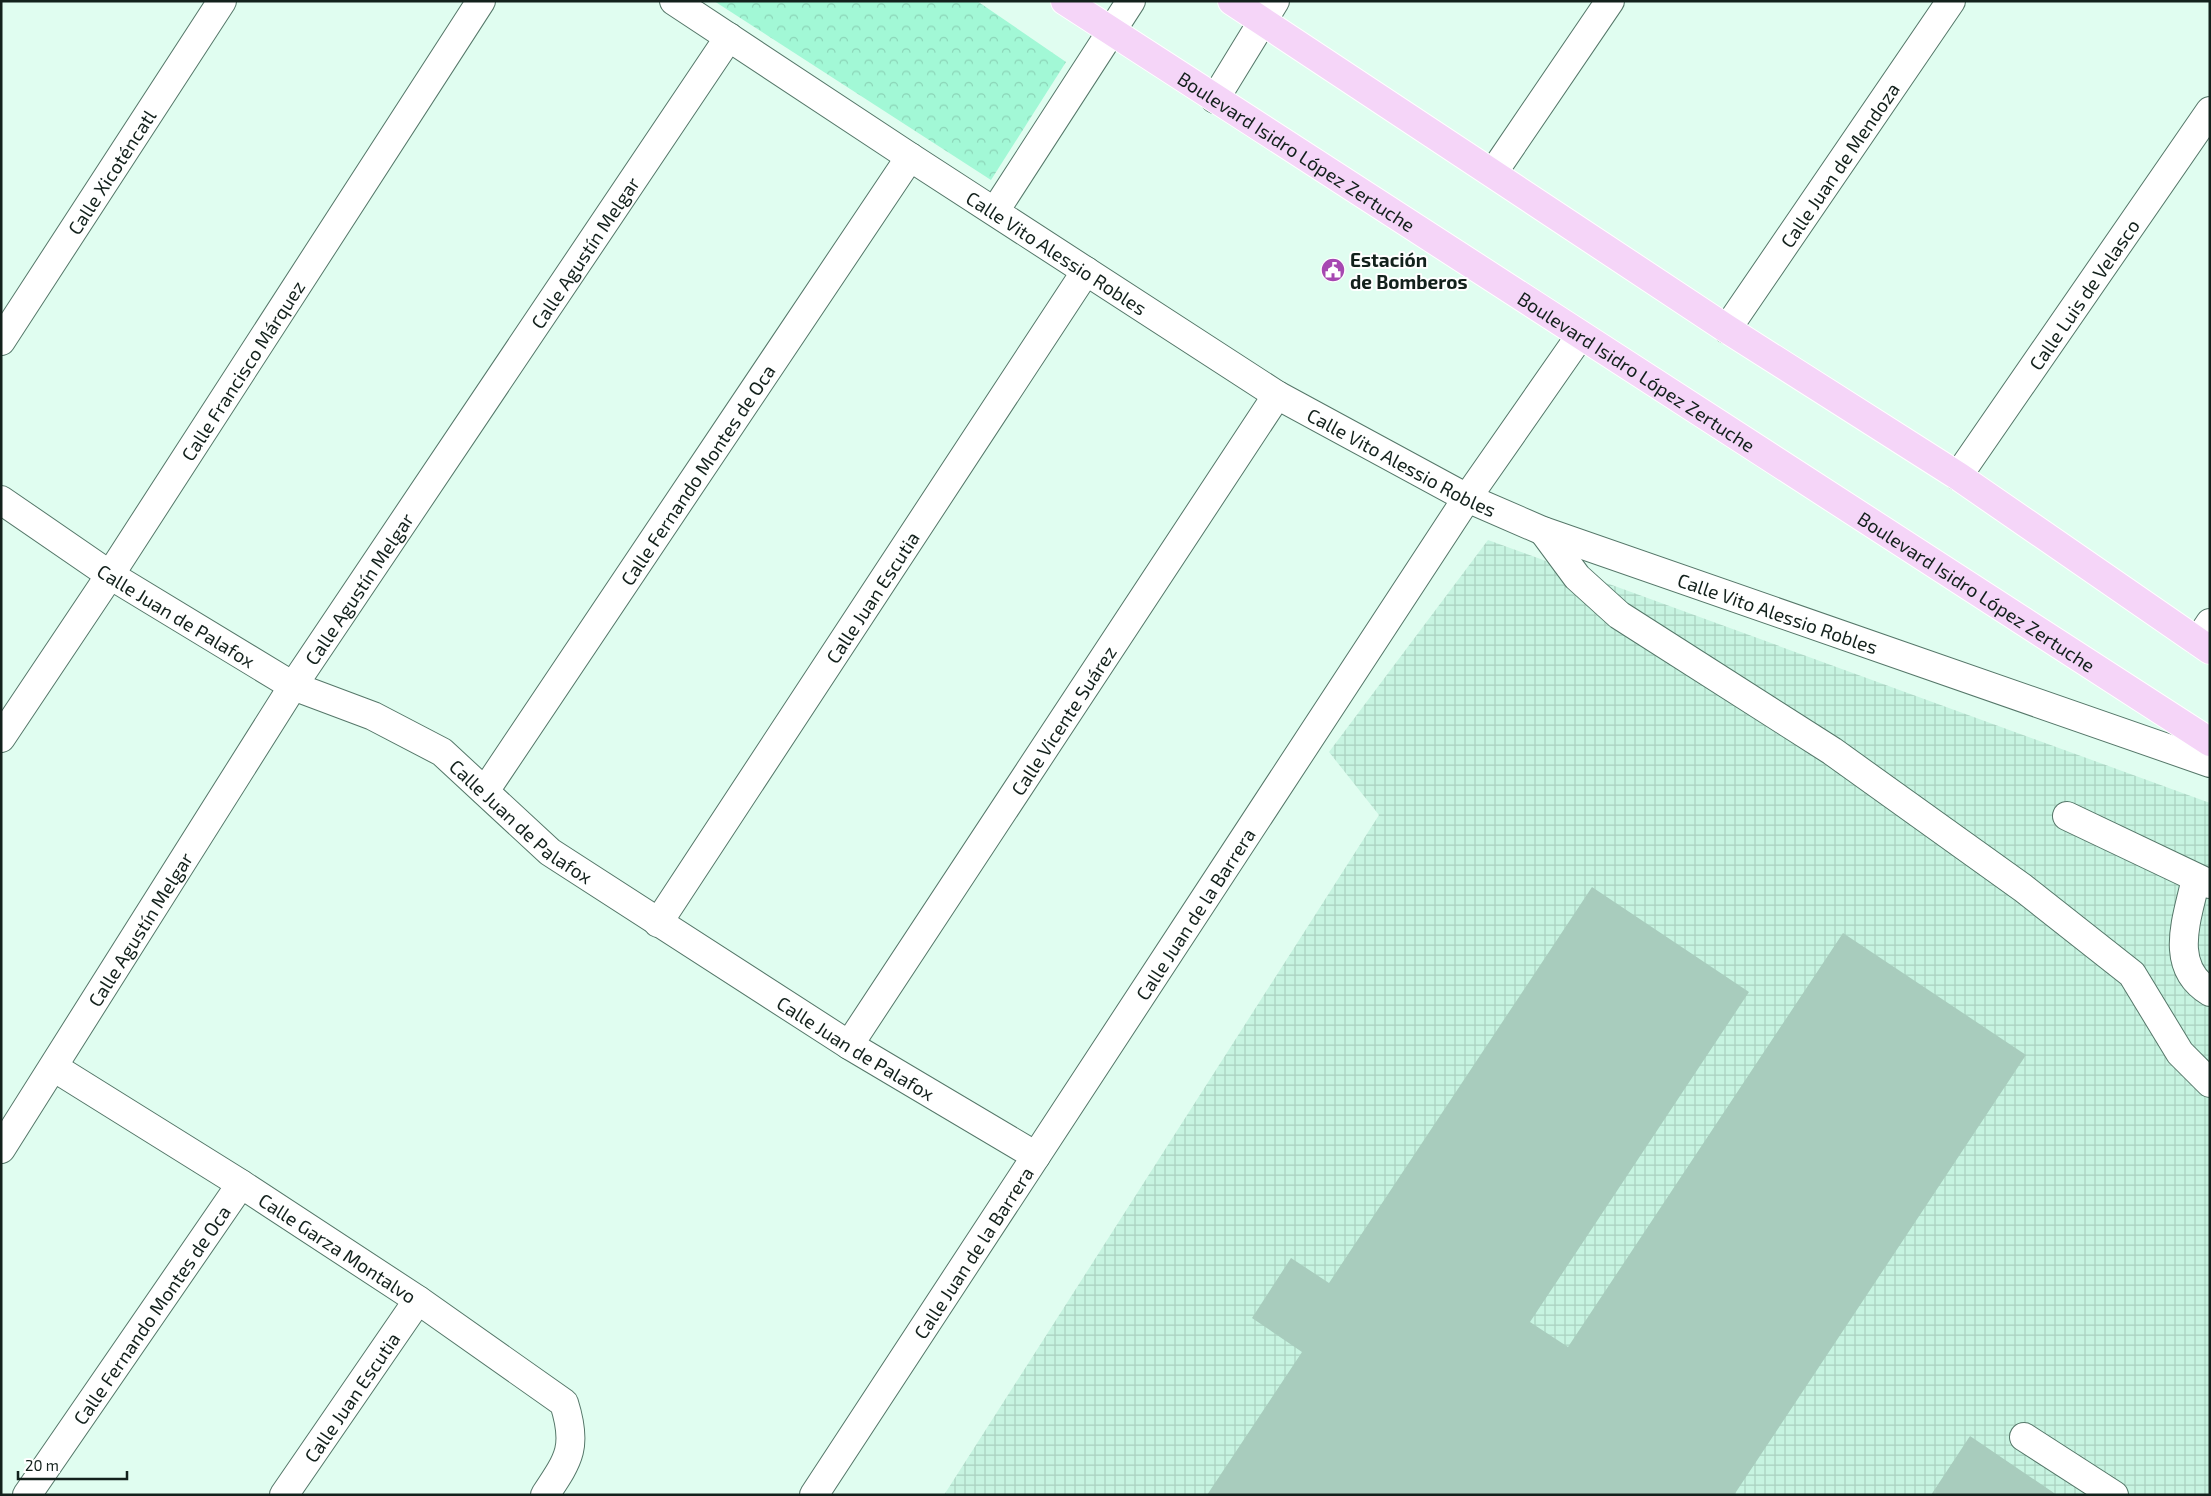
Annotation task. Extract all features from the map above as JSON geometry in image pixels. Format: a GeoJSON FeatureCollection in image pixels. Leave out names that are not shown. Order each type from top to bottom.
{"type":"FeatureCollection","features":[{"type":"Feature","properties":{"kind":"main road","name":"Boulevard Isidro López Zertuche"},"geometry":{"type":"LineString","coordinates":[[1065,1],[2210,742]]}},
{"type":"Feature","properties":{"kind":"main road"},"geometry":{"type":"LineString","coordinates":[[1232,1],[1269,11],[1493,173],[1727,329],[1958,476],[2206,638]]}},
{"type":"Feature","properties":{"kind":"street","name":"Calle Xicoténcatl"},"geometry":{"type":"LineString","coordinates":[[1,341],[222,1]]}},
{"type":"Feature","properties":{"kind":"street","name":"Calle Francisco Márquez"},"geometry":{"type":"LineString","coordinates":[[1,738],[110,575],[481,1]]}},
{"type":"Feature","properties":{"kind":"street","name":"Calle Vito Alessio Robles"},"geometry":{"type":"LineString","coordinates":[[674,1],[910,157],[1277,395],[1467,498],[1544,532],[2210,764]]}},
{"type":"Feature","properties":{"kind":"street"},"geometry":{"type":"LineString","coordinates":[[995,211],[1131,1]]}},
{"type":"Feature","properties":{"kind":"street"},"geometry":{"type":"LineString","coordinates":[[1493,173],[1610,1]]}},
{"type":"Feature","properties":{"kind":"street","name":"Calle Juan de Mendoza"},"geometry":{"type":"LineString","coordinates":[[1727,329],[1951,1]]}},
{"type":"Feature","properties":{"kind":"street"},"geometry":{"type":"LineString","coordinates":[[1215,99],[1269,11]]}},
{"type":"Feature","properties":{"kind":"street","name":"Calle Agustín Melgar"},"geometry":{"type":"LineString","coordinates":[[1,1149],[55,1068],[294,686],[729,37]]}},
{"type":"Feature","properties":{"kind":"street","name":"Calle Luis de Velasco"},"geometry":{"type":"LineString","coordinates":[[1958,476],[2210,111]]}},
{"type":"Feature","properties":{"kind":"street","name":"Calle Fernando Montes de Oca"},"geometry":{"type":"LineString","coordinates":[[485,791],[910,157]]}},
{"type":"Feature","properties":{"kind":"street","name":"Calle Juan Escutia"},"geometry":{"type":"LineString","coordinates":[[658,923],[1086,271]]}},
{"type":"Feature","properties":{"kind":"street","name":"Calle Juan de la Barrera"},"geometry":{"type":"LineString","coordinates":[[814,1495],[1467,498],[1580,336]]}},
{"type":"Feature","properties":{"kind":"street","name":"Calle Vicente Suárez"},"geometry":{"type":"LineString","coordinates":[[849,1045],[1277,395]]}},
{"type":"Feature","properties":{"kind":"street","name":"Calle Juan de Palafox"},"geometry":{"type":"LineString","coordinates":[[1,500],[110,575],[294,686],[373,716],[442,752],[550,852],[849,1045],[1036,1156]]}},
{"type":"Feature","properties":{"kind":"street"},"geometry":{"type":"LineString","coordinates":[[1544,532],[1577,577],[1619,615],[1832,751],[2023,888],[2132,974],[2180,1053],[2210,1083]]}},
{"type":"Feature","properties":{"kind":"street"},"geometry":{"type":"LineString","coordinates":[[2067,816],[2203,881],[2183,946],[2184,960],[2194,979],[2210,992]]}},
{"type":"Feature","properties":{"kind":"street","name":"Calle Garza Montalvo"},"geometry":{"type":"LineString","coordinates":[[55,1068],[241,1184],[418,1300],[564,1403],[569,1420],[570,1440],[567,1462],[545,1495]]}},
{"type":"Feature","properties":{"kind":"street","name":"Calle Fernando Montes de Oca"},"geometry":{"type":"LineString","coordinates":[[27,1495],[241,1184]]}},
{"type":"Feature","properties":{"kind":"street","name":"Calle Juan Escutia"},"geometry":{"type":"LineString","coordinates":[[284,1495],[418,1300]]}},
{"type":"Feature","properties":{"kind":"street"},"geometry":{"type":"LineString","coordinates":[[2024,1436],[2114,1495]]}},
{"type":"Feature","properties":{"kind":"shaded area"},"geometry":{"type":"Polygon","coordinates":[[[1488,540],[2210,803],[2210,1495],[944,1495],[1379,815],[1329,752],[1488,540]]]}},
{"type":"Feature","properties":{"kind":"green space"},"geometry":{"type":"Polygon","coordinates":[[[714,1],[977,1],[1066,62],[991,180],[714,1]]]}},
{"type":"Feature","properties":{"kind":"building"},"geometry":{"type":"Polygon","coordinates":[[[1592,887],[1749,992],[1530,1322],[1568,1347],[1843,933],[2026,1055],[1734,1495],[1207,1495],[1302,1352],[1252,1318],[1291,1258],[1329,1283],[1592,887]]]}},
{"type":"Feature","properties":{"kind":"building"},"geometry":{"type":"Polygon","coordinates":[[[1970,1436],[2057,1495],[1931,1495],[1970,1436]]]}},
{"type":"Feature","properties":{"kind":"place","name":"Estación de Bomberos"},"geometry":{"type":"Point","coordinates":[1333,270]}}]}
